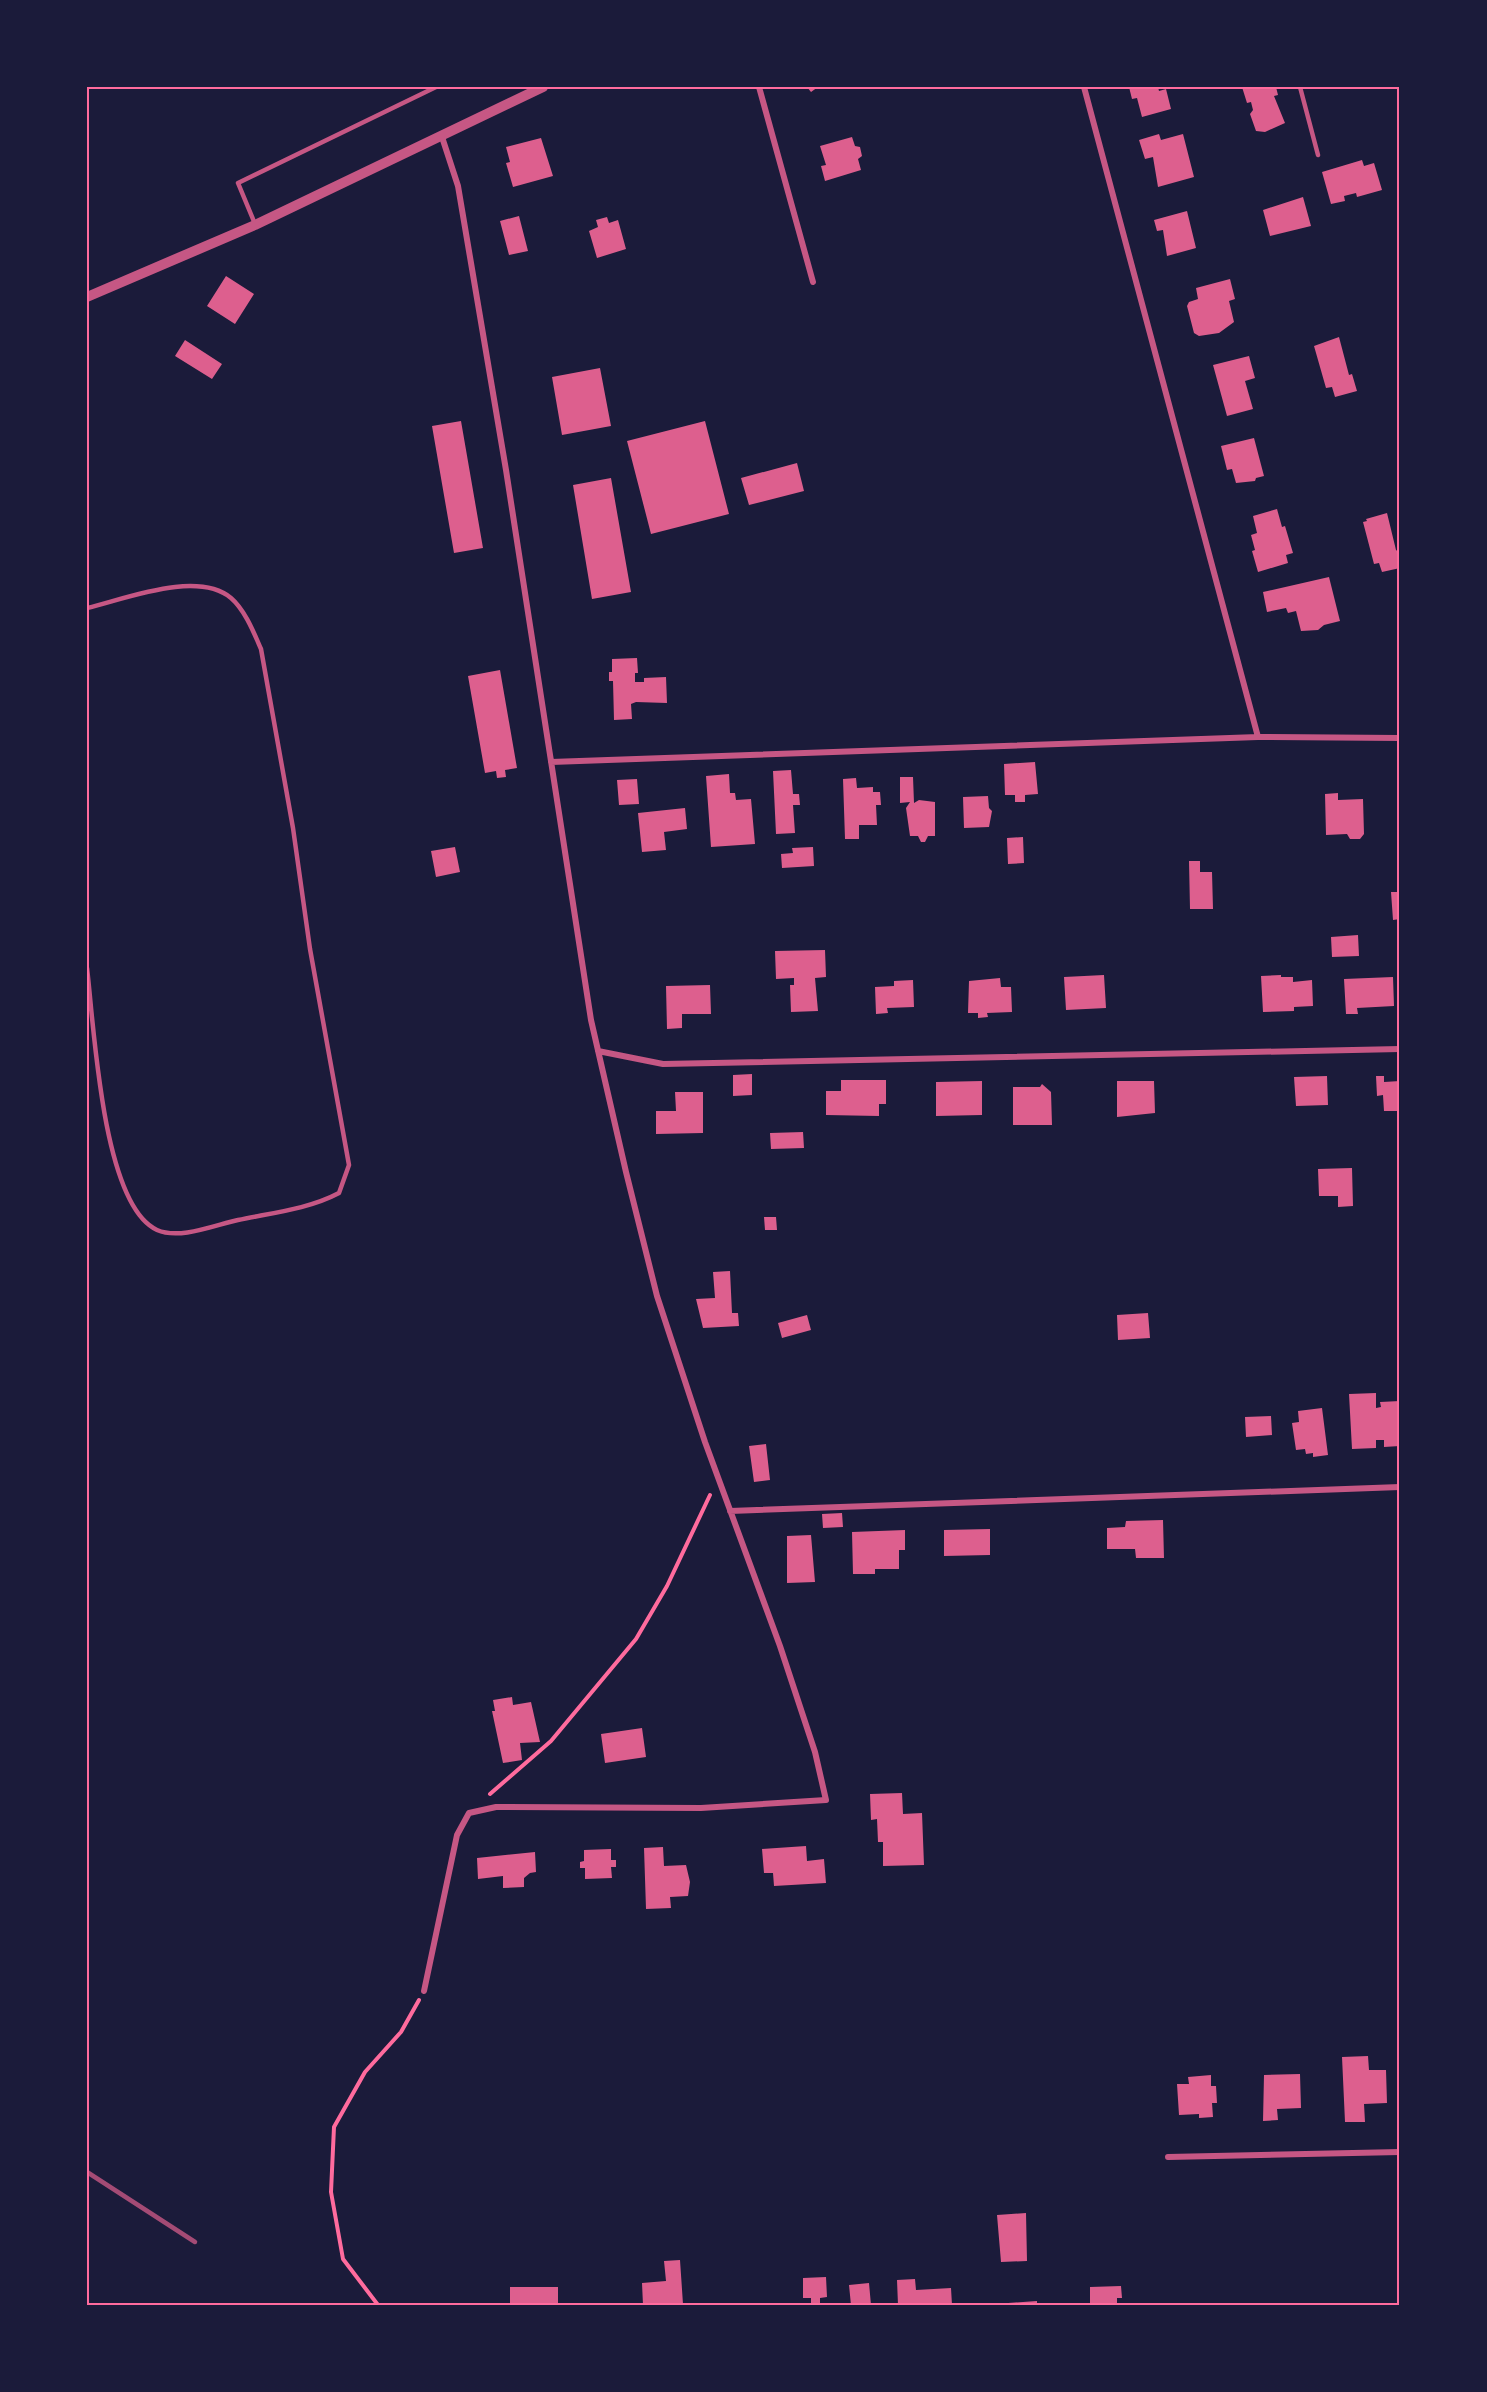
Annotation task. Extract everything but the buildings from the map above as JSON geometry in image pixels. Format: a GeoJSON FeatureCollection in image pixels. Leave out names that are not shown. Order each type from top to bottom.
{"type":"FeatureCollection","features":[{"type":"Feature","properties":{"kind":"street"},"geometry":{"type":"LineString","coordinates":[[87,297],[255,225],[543,87]]}},
{"type":"Feature","properties":{"kind":"street"},"geometry":{"type":"LineString","coordinates":[[759,87],[813,282]]}},
{"type":"Feature","properties":{"kind":"street"},"geometry":{"type":"LineString","coordinates":[[1084,87],[1258,737]]}},
{"type":"Feature","properties":{"kind":"street"},"geometry":{"type":"LineString","coordinates":[[424,1991],[457,1835],[469,1813],[496,1807],[701,1808],[826,1800],[816,1752],[716,1473],[657,1296],[598,1051],[506,470],[460,198],[442,137]]}},
{"type":"Feature","properties":{"kind":"street"},"geometry":{"type":"LineString","coordinates":[[551,762],[1258,737],[1400,738]]}},
{"type":"Feature","properties":{"kind":"street"},"geometry":{"type":"LineString","coordinates":[[598,1051],[663,1064],[1400,1049]]}},
{"type":"Feature","properties":{"kind":"street"},"geometry":{"type":"LineString","coordinates":[[730,1511],[1400,1487]]}},
{"type":"Feature","properties":{"kind":"street"},"geometry":{"type":"LineString","coordinates":[[1168,2157],[1400,2152]]}},
{"type":"Feature","properties":{"kind":"lane"},"geometry":{"type":"LineString","coordinates":[[255,225],[238,183],[436,87]]}},
{"type":"Feature","properties":{"kind":"lane"},"geometry":{"type":"LineString","coordinates":[[1300,87],[1318,155]]}},
{"type":"Feature","properties":{"kind":"lane"},"geometry":{"type":"LineString","coordinates":[[87,608],[175,586],[215,588],[232,598],[253,630],[261,650],[293,828],[310,949],[349,1165],[339,1193],[300,1207],[183,1233],[158,1230],[140,1217],[124,1191],[110,1148],[87,968]]}},
{"type":"Feature","properties":{"kind":"path"},"geometry":{"type":"LineString","coordinates":[[469,1813],[551,1741],[636,1639],[667,1586],[693,1526],[709,1499],[716,1473]]}},
{"type":"Feature","properties":{"kind":"path"},"geometry":{"type":"LineString","coordinates":[[378,2305],[343,2259],[331,2192],[334,2127],[365,2072],[401,2032],[424,1991]]}},
{"type":"Feature","properties":{"kind":"railway"},"geometry":{"type":"LineString","coordinates":[[87,2172],[195,2242]]}}]}
